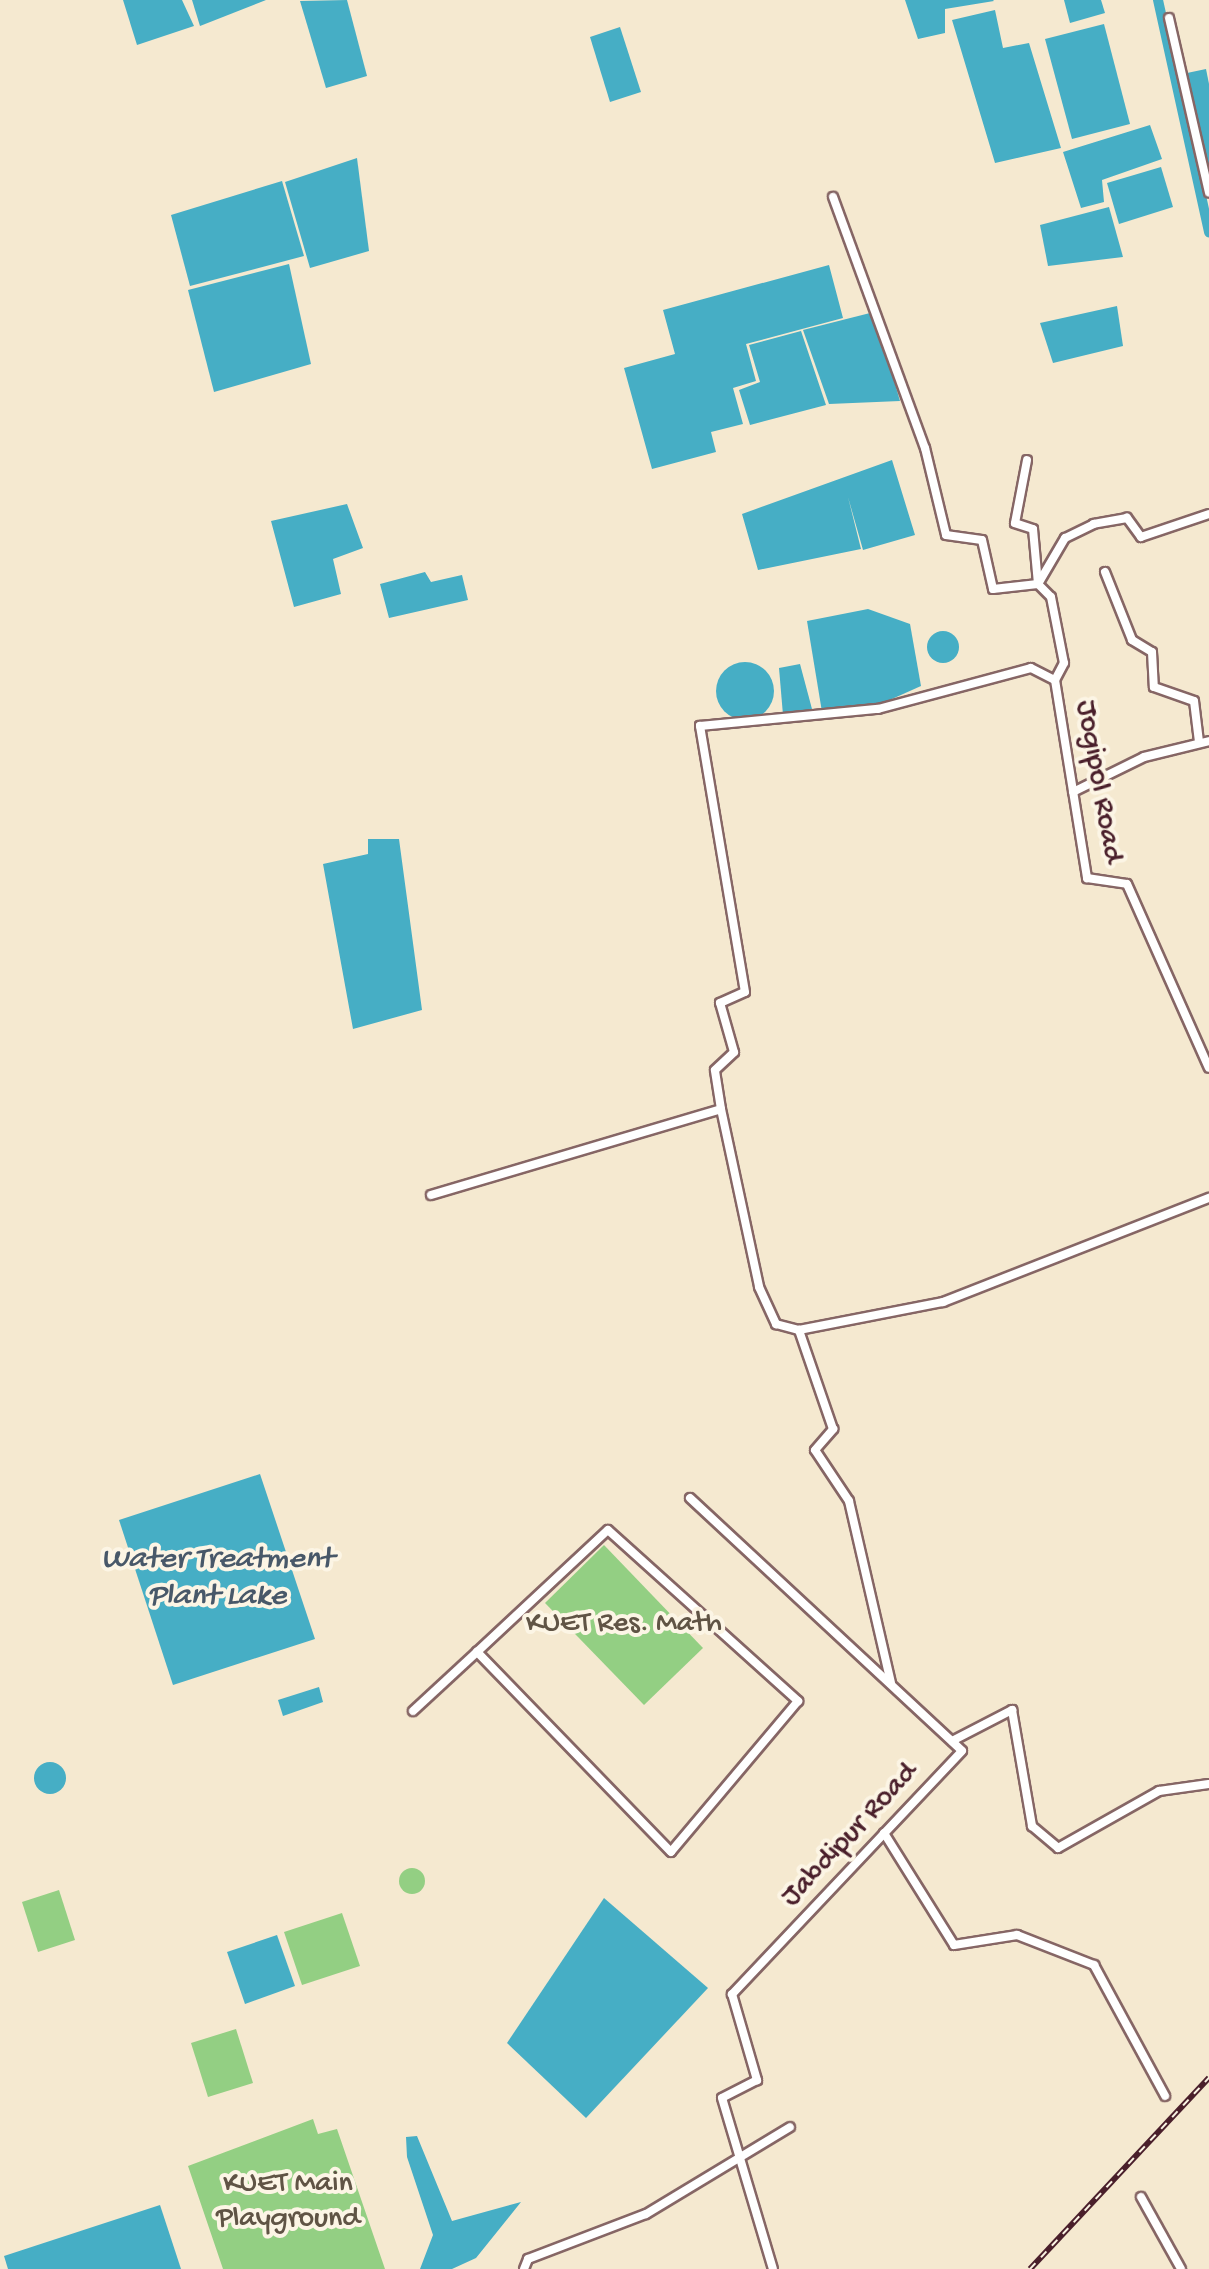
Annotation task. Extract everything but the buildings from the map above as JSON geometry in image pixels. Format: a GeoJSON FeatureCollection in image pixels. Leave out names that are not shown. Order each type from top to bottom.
{"type":"FeatureCollection","features":[{"type":"Feature","properties":{"kind":"street"},"geometry":{"type":"LineString","coordinates":[[1169,18],[1209,192]]}},
{"type":"Feature","properties":{"kind":"street"},"geometry":{"type":"LineString","coordinates":[[833,197],[925,448],[946,535],[982,540],[993,589],[1038,584],[1064,538],[1094,524],[1127,518],[1141,538],[1209,514]]}},
{"type":"Feature","properties":{"kind":"street","name":"Jogipol Road"},"geometry":{"type":"LineString","coordinates":[[1026,460],[1014,523],[1033,529],[1038,584],[1051,597],[1064,663],[1055,680],[1086,878],[1128,884],[1209,1068]]}},
{"type":"Feature","properties":{"kind":"street"},"geometry":{"type":"LineString","coordinates":[[1073,792],[1204,742],[1194,701],[1154,688],[1152,652],[1132,640],[1105,572]]}},
{"type":"Feature","properties":{"kind":"street"},"geometry":{"type":"LineString","coordinates":[[1055,680],[1031,668],[878,709],[700,726],[745,992],[720,1003],[734,1052],[715,1070],[759,1286],[776,1324],[799,1330],[943,1302],[1209,1198]]}},
{"type":"Feature","properties":{"kind":"street"},"geometry":{"type":"LineString","coordinates":[[431,1195],[722,1109]]}},
{"type":"Feature","properties":{"kind":"street"},"geometry":{"type":"LineString","coordinates":[[799,1330],[833,1429],[815,1450],[849,1500],[891,1683]]}},
{"type":"Feature","properties":{"kind":"street"},"geometry":{"type":"LineString","coordinates":[[690,1498],[952,1741],[1012,1710],[1032,1826],[1058,1848],[1158,1792],[1209,1784]]}},
{"type":"Feature","properties":{"kind":"street"},"geometry":{"type":"LineString","coordinates":[[413,1711],[476,1652],[608,1530],[798,1701],[671,1852],[476,1652]]}},
{"type":"Feature","properties":{"kind":"street","name":"Jabdipur Road"},"geometry":{"type":"LineString","coordinates":[[773,2269],[737,2160],[722,2098],[757,2080],[758,2068],[732,1994],[962,1751],[952,1741]]}},
{"type":"Feature","properties":{"kind":"street"},"geometry":{"type":"LineString","coordinates":[[884,1833],[954,1945],[1017,1935],[1094,1965],[1165,2096]]}},
{"type":"Feature","properties":{"kind":"street"},"geometry":{"type":"LineString","coordinates":[[524,2269],[737,2160],[790,2127]]}},
{"type":"Feature","properties":{"kind":"street"},"geometry":{"type":"LineString","coordinates":[[1141,2197],[1181,2269]]}},
{"type":"Feature","properties":{"kind":"green space","name":"KUET Res. Math"},"geometry":{"type":"Polygon","coordinates":[[[604,1545],[703,1648],[644,1705],[545,1603],[604,1545]]]}},
{"type":"Feature","properties":{"kind":"green space"},"geometry":{"type":"Polygon","coordinates":[[[412,1868],[421,1872],[425,1881],[421,1890],[412,1894],[403,1890],[399,1881],[403,1872],[412,1868]]]}},
{"type":"Feature","properties":{"kind":"green space"},"geometry":{"type":"Polygon","coordinates":[[[59,1890],[75,1940],[38,1952],[22,1902],[59,1890]]]}},
{"type":"Feature","properties":{"kind":"green space"},"geometry":{"type":"Polygon","coordinates":[[[342,1913],[360,1966],[302,1985],[284,1932],[342,1913]]]}},
{"type":"Feature","properties":{"kind":"green space"},"geometry":{"type":"Polygon","coordinates":[[[236,2029],[253,2083],[208,2097],[191,2043],[236,2029]]]}},
{"type":"Feature","properties":{"kind":"green space","name":"KUET Main Playground"},"geometry":{"type":"Polygon","coordinates":[[[313,2119],[318,2134],[337,2129],[385,2269],[223,2269],[188,2166],[313,2119]]]}},
{"type":"Feature","properties":{"kind":"water"},"geometry":{"type":"Polygon","coordinates":[[[123,0],[182,0],[194,26],[137,45],[123,0]]]}},
{"type":"Feature","properties":{"kind":"water"},"geometry":{"type":"Polygon","coordinates":[[[192,0],[266,0],[200,26],[192,0]]]}},
{"type":"Feature","properties":{"kind":"water"},"geometry":{"type":"Polygon","coordinates":[[[347,0],[367,76],[326,88],[300,1],[347,0]]]}},
{"type":"Feature","properties":{"kind":"water"},"geometry":{"type":"Polygon","coordinates":[[[905,0],[994,1],[945,9],[945,33],[918,39],[905,0]]]}},
{"type":"Feature","properties":{"kind":"water"},"geometry":{"type":"Polygon","coordinates":[[[1064,0],[1101,0],[1105,13],[1070,23],[1064,0]]]}},
{"type":"Feature","properties":{"kind":"water"},"geometry":{"type":"Polygon","coordinates":[[[995,10],[1003,48],[1029,43],[1061,148],[995,163],[952,20],[995,10]]]}},
{"type":"Feature","properties":{"kind":"water"},"geometry":{"type":"Polygon","coordinates":[[[1104,24],[1130,124],[1072,139],[1045,39],[1104,24]]]}},
{"type":"Feature","properties":{"kind":"water"},"geometry":{"type":"Polygon","coordinates":[[[620,27],[641,92],[610,102],[590,37],[620,27]]]}},
{"type":"Feature","properties":{"kind":"water"},"geometry":{"type":"Polygon","coordinates":[[[1206,69],[1209,84],[1209,181],[1187,73],[1206,69]]]}},
{"type":"Feature","properties":{"kind":"water"},"geometry":{"type":"Polygon","coordinates":[[[1150,125],[1162,159],[1102,180],[1104,202],[1081,208],[1063,152],[1150,125]]]}},
{"type":"Feature","properties":{"kind":"water"},"geometry":{"type":"Polygon","coordinates":[[[357,158],[369,251],[310,268],[285,182],[357,158]]]}},
{"type":"Feature","properties":{"kind":"water"},"geometry":{"type":"Polygon","coordinates":[[[1161,167],[1173,207],[1119,224],[1107,183],[1161,167]]]}},
{"type":"Feature","properties":{"kind":"water"},"geometry":{"type":"Polygon","coordinates":[[[282,181],[304,256],[190,286],[171,215],[282,181]]]}},
{"type":"Feature","properties":{"kind":"water"},"geometry":{"type":"Polygon","coordinates":[[[1109,207],[1123,257],[1048,266],[1040,225],[1109,207]]]}},
{"type":"Feature","properties":{"kind":"water"},"geometry":{"type":"Polygon","coordinates":[[[289,264],[311,364],[214,392],[188,290],[289,264]]]}},
{"type":"Feature","properties":{"kind":"water"},"geometry":{"type":"Polygon","coordinates":[[[829,265],[843,318],[746,344],[756,381],[733,388],[743,424],[711,432],[716,452],[652,469],[624,368],[675,354],[663,310],[829,265]]]}},
{"type":"Feature","properties":{"kind":"water"},"geometry":{"type":"Polygon","coordinates":[[[1117,306],[1123,346],[1053,363],[1040,323],[1117,306]]]}},
{"type":"Feature","properties":{"kind":"water"},"geometry":{"type":"Polygon","coordinates":[[[874,312],[900,401],[829,404],[803,330],[874,312]]]}},
{"type":"Feature","properties":{"kind":"water"},"geometry":{"type":"Polygon","coordinates":[[[801,331],[826,405],[750,425],[739,390],[760,382],[749,345],[801,331]]]}},
{"type":"Feature","properties":{"kind":"water"},"geometry":{"type":"Polygon","coordinates":[[[892,460],[915,535],[863,550],[848,497],[861,549],[758,570],[742,514],[892,460]]]}},
{"type":"Feature","properties":{"kind":"water"},"geometry":{"type":"Polygon","coordinates":[[[347,504],[363,548],[333,559],[341,594],[294,607],[271,521],[347,504]]]}},
{"type":"Feature","properties":{"kind":"water"},"geometry":{"type":"Polygon","coordinates":[[[425,572],[431,582],[462,575],[468,600],[389,618],[380,584],[425,572]]]}},
{"type":"Feature","properties":{"kind":"water"},"geometry":{"type":"Polygon","coordinates":[[[868,609],[910,624],[921,686],[874,707],[822,712],[807,621],[868,609]]]}},
{"type":"Feature","properties":{"kind":"water"},"geometry":{"type":"Polygon","coordinates":[[[943,631],[954,636],[959,647],[954,658],[943,663],[932,658],[927,647],[932,636],[943,631]]]}},
{"type":"Feature","properties":{"kind":"water"},"geometry":{"type":"Polygon","coordinates":[[[745,662],[766,670],[774,691],[766,712],[745,720],[724,712],[716,691],[724,670],[745,662]]]}},
{"type":"Feature","properties":{"kind":"water"},"geometry":{"type":"Polygon","coordinates":[[[800,664],[812,709],[783,715],[779,668],[800,664]]]}},
{"type":"Feature","properties":{"kind":"water"},"geometry":{"type":"Polygon","coordinates":[[[368,839],[399,839],[422,1010],[353,1029],[323,864],[368,854],[368,839]]]}},
{"type":"Feature","properties":{"kind":"water","name":"Water Treatment Plant Lake"},"geometry":{"type":"Polygon","coordinates":[[[260,1474],[315,1639],[173,1685],[119,1520],[260,1474]]]}},
{"type":"Feature","properties":{"kind":"water"},"geometry":{"type":"Polygon","coordinates":[[[319,1687],[323,1702],[283,1716],[278,1700],[319,1687]]]}},
{"type":"Feature","properties":{"kind":"water"},"geometry":{"type":"Polygon","coordinates":[[[50,1762],[61,1767],[66,1778],[61,1789],[50,1794],[39,1789],[34,1778],[39,1767],[50,1762]]]}},
{"type":"Feature","properties":{"kind":"water"},"geometry":{"type":"Polygon","coordinates":[[[604,1898],[708,1988],[586,2118],[507,2043],[604,1898]]]}},
{"type":"Feature","properties":{"kind":"water"},"geometry":{"type":"Polygon","coordinates":[[[277,1935],[295,1986],[245,2004],[227,1952],[277,1935]]]}},
{"type":"Feature","properties":{"kind":"water"},"geometry":{"type":"Polygon","coordinates":[[[417,2136],[452,2221],[521,2202],[476,2258],[452,2269],[420,2269],[433,2235],[407,2157],[406,2137],[417,2136]]]}},
{"type":"Feature","properties":{"kind":"water"},"geometry":{"type":"Polygon","coordinates":[[[160,2205],[181,2269],[8,2269],[4,2256],[160,2205]]]}},
{"type":"Feature","properties":{"kind":"waterway"},"geometry":{"type":"LineString","coordinates":[[1158,0],[1209,232]]}},
{"type":"Feature","properties":{"kind":"railway"},"geometry":{"type":"LineString","coordinates":[[1030,2269],[1209,2078]]}}]}
